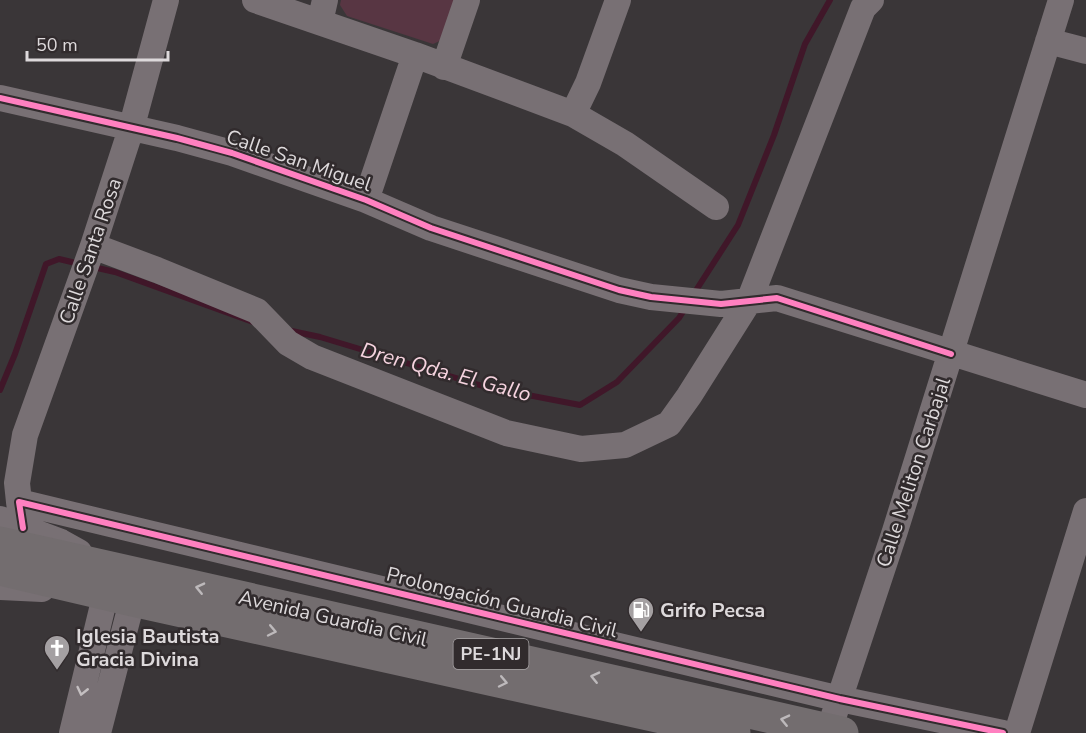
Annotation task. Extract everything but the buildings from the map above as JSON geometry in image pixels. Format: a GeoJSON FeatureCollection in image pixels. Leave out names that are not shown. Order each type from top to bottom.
{"type":"FeatureCollection","features":[{"type":"Feature","properties":{"kind":"highway","name":"Avenida Guardia Civil"},"geometry":{"type":"LineString","coordinates":[[8,530],[114,582],[698,720],[836,732]]}},
{"type":"Feature","properties":{"kind":"highway","name":"Avenida Guardia Civil"},"geometry":{"type":"LineString","coordinates":[[0,569],[114,582],[502,656],[734,733]]}},
{"type":"Feature","properties":{"kind":"street","name":"Calle Santa Rosa"},"geometry":{"type":"LineString","coordinates":[[12,488],[25,435],[93,246],[131,129],[166,0]]}},
{"type":"Feature","properties":{"kind":"street"},"geometry":{"type":"LineString","coordinates":[[255,0],[322,11],[444,67],[573,114],[625,144],[716,207]]}},
{"type":"Feature","properties":{"kind":"street"},"geometry":{"type":"LineString","coordinates":[[444,67],[467,0]]}},
{"type":"Feature","properties":{"kind":"street"},"geometry":{"type":"LineString","coordinates":[[573,114],[588,83],[618,0]]}},
{"type":"Feature","properties":{"kind":"street"},"geometry":{"type":"LineString","coordinates":[[93,246],[257,311],[288,343],[312,357],[506,433],[580,449],[625,445],[669,424],[690,396],[749,301],[863,8],[871,0]]}},
{"type":"Feature","properties":{"kind":"street","name":"Calle Meliton Carbajal"},"geometry":{"type":"LineString","coordinates":[[836,732],[840,699],[951,354],[1061,0]]}},
{"type":"Feature","properties":{"kind":"street"},"geometry":{"type":"LineString","coordinates":[[1048,41],[1086,51]]}},
{"type":"Feature","properties":{"kind":"street"},"geometry":{"type":"LineString","coordinates":[[366,200],[415,55]]}},
{"type":"Feature","properties":{"kind":"street","name":"Calle San Miguel"},"geometry":{"type":"LineString","coordinates":[[0,98],[232,153],[366,200],[431,228],[619,290],[651,297],[721,304],[777,298],[1086,395]]}},
{"type":"Feature","properties":{"kind":"street"},"geometry":{"type":"LineString","coordinates":[[8,530],[12,488]]}},
{"type":"Feature","properties":{"kind":"street","name":"Prolongación Guardia Civil"},"geometry":{"type":"LineString","coordinates":[[12,488],[493,617],[840,699],[1003,733]]}},
{"type":"Feature","properties":{"kind":"street"},"geometry":{"type":"LineString","coordinates":[[1017,733],[1086,511]]}},
{"type":"Feature","properties":{"kind":"street"},"geometry":{"type":"LineString","coordinates":[[0,587],[114,582]]}},
{"type":"Feature","properties":{"kind":"street"},"geometry":{"type":"LineString","coordinates":[[72,733],[114,582]]}},
{"type":"Feature","properties":{"kind":"street"},"geometry":{"type":"LineString","coordinates":[[98,733],[114,582]]}},
{"type":"Feature","properties":{"kind":"street"},"geometry":{"type":"LineString","coordinates":[[493,617],[502,656]]}},
{"type":"Feature","properties":{"kind":"street"},"geometry":{"type":"LineString","coordinates":[[688,663],[698,720]]}},
{"type":"Feature","properties":{"kind":"shaded area"},"geometry":{"type":"Polygon","coordinates":[[[341,0],[455,0],[442,40],[433,44],[347,16],[340,5],[341,0]]]}},
{"type":"Feature","properties":{"kind":"waterway","name":"Dren Qda. El Gallo"},"geometry":{"type":"LineString","coordinates":[[693,295],[738,225],[774,135],[805,44],[830,0]]}},
{"type":"Feature","properties":{"kind":"waterway","name":"Dren Qda. El Gallo"},"geometry":{"type":"LineString","coordinates":[[0,390],[46,264],[59,259],[80,264]]}},
{"type":"Feature","properties":{"kind":"waterway","name":"Dren Qda. El Gallo"},"geometry":{"type":"LineString","coordinates":[[93,267],[115,272],[253,322]]}},
{"type":"Feature","properties":{"kind":"waterway","name":"Dren Qda. El Gallo"},"geometry":{"type":"LineString","coordinates":[[287,330],[320,337],[486,387],[580,405],[617,382],[679,318],[686,307]]}},
{"type":"Feature","properties":{"kind":"cycle path"},"geometry":{"type":"LineString","coordinates":[[0,98],[177,138],[232,153],[366,200],[431,228],[619,290],[651,297],[721,304],[777,298],[951,354]]}},
{"type":"Feature","properties":{"kind":"cycle path"},"geometry":{"type":"LineString","coordinates":[[23,528],[19,502],[840,699],[1003,733]]}},
{"type":"Feature","properties":{"kind":"place","name":"Grifo Pecsa"},"geometry":{"type":"Point","coordinates":[641,633]}},
{"type":"Feature","properties":{"kind":"place","name":"Iglesia Bautista Gracia Divina"},"geometry":{"type":"Point","coordinates":[57,671]}}]}
